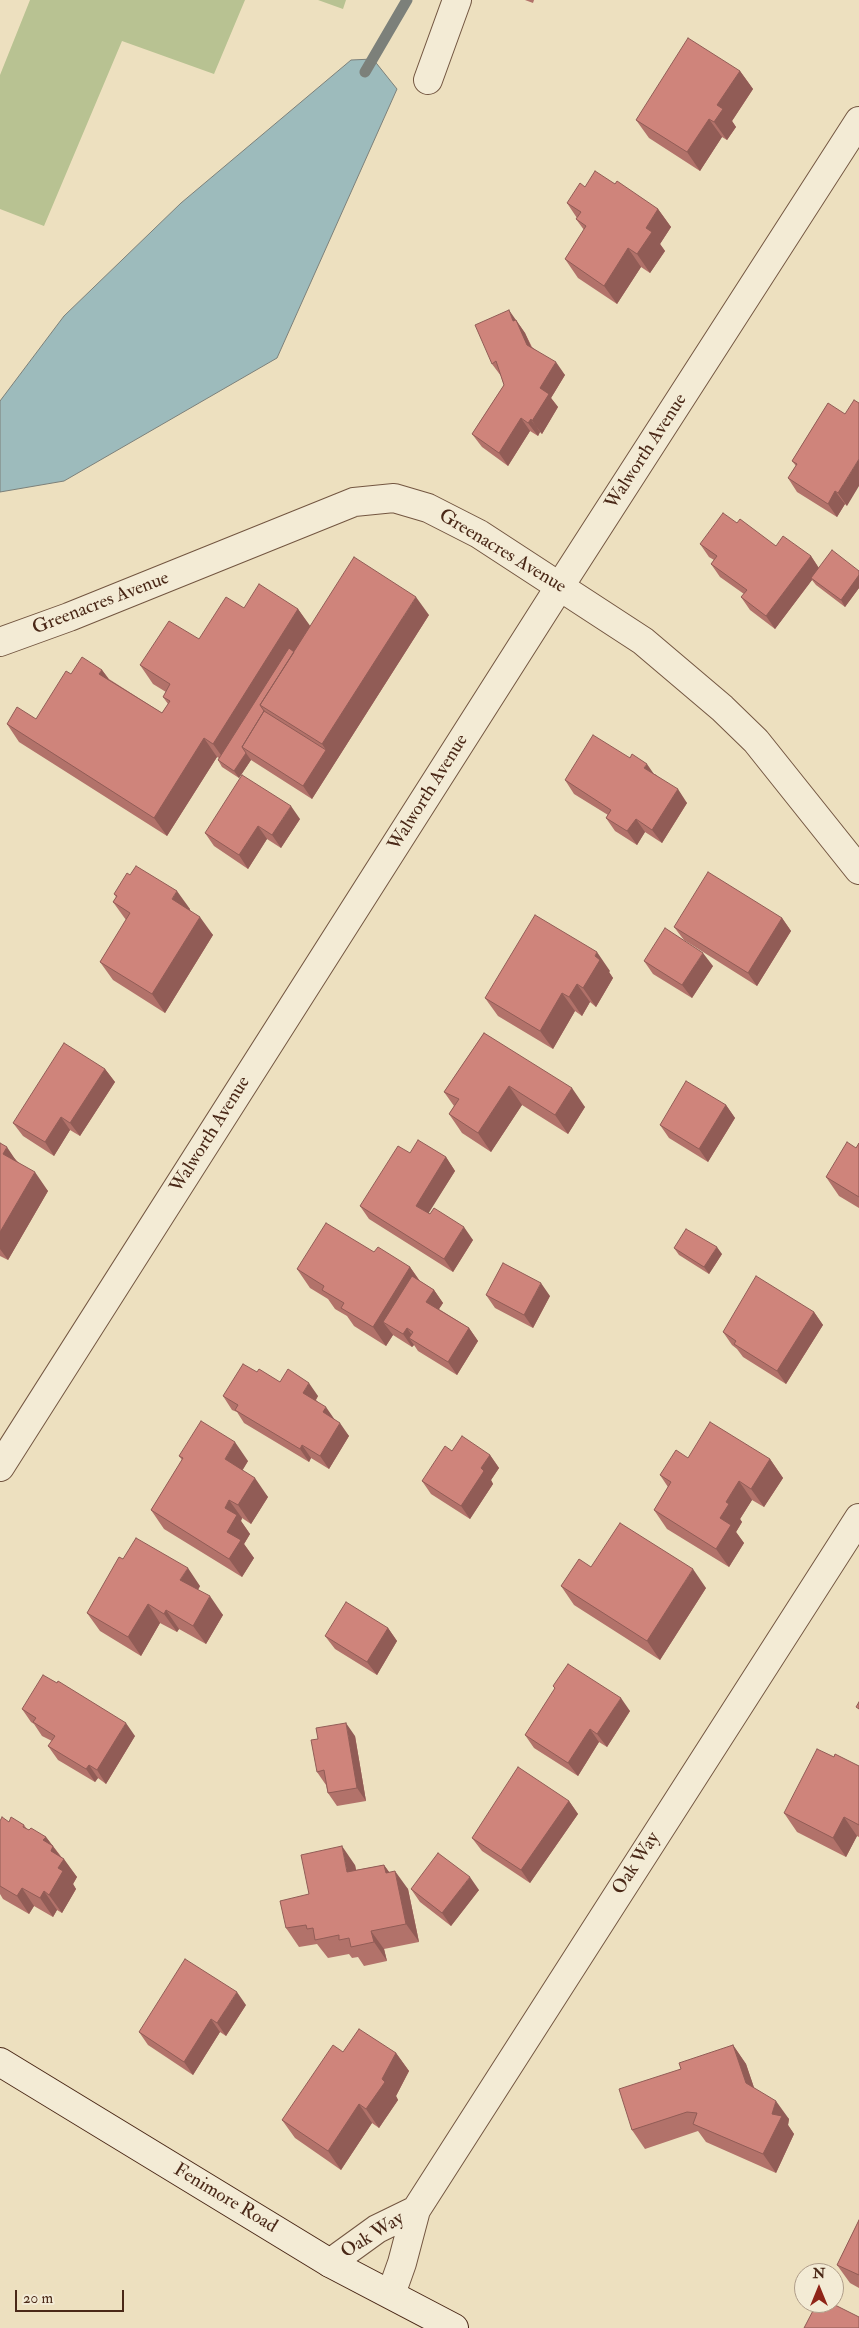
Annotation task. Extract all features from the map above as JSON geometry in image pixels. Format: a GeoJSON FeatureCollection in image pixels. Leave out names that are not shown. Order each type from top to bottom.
{"type":"FeatureCollection","features":[{"type":"Feature","properties":{"kind":"street"},"geometry":{"type":"LineString","coordinates":[[428,80],[457,0]]}},
{"type":"Feature","properties":{"kind":"street","name":"Walworth Avenue"},"geometry":{"type":"LineString","coordinates":[[0,1467],[560,586],[859,121]]}},
{"type":"Feature","properties":{"kind":"street","name":"Greenacres Avenue"},"geometry":{"type":"LineString","coordinates":[[0,642],[213,560],[354,502],[394,498],[428,508],[452,518],[643,641],[722,708],[756,741],[859,870]]}},
{"type":"Feature","properties":{"kind":"street","name":"Oak Way"},"geometry":{"type":"LineString","coordinates":[[391,2294],[402,2263],[416,2210],[859,1518]]}},
{"type":"Feature","properties":{"kind":"street","name":"Fenimore Road"},"geometry":{"type":"LineString","coordinates":[[0,2062],[330,2263],[454,2328]]}},
{"type":"Feature","properties":{"kind":"street","name":"Oak Way"},"geometry":{"type":"LineString","coordinates":[[330,2263],[377,2228],[416,2210]]}},
{"type":"Feature","properties":{"kind":"green space"},"geometry":{"type":"Polygon","coordinates":[[[30,0],[245,0],[214,74],[122,41],[44,226],[0,209],[0,75],[30,0]]]}},
{"type":"Feature","properties":{"kind":"green space"},"geometry":{"type":"Polygon","coordinates":[[[318,0],[346,0],[343,9],[318,0]]]}},
{"type":"Feature","properties":{"kind":"water"},"geometry":{"type":"Polygon","coordinates":[[[373,59],[397,89],[277,358],[64,481],[0,492],[0,401],[64,316],[181,203],[351,60],[373,59]]]}},
{"type":"Feature","properties":{"kind":"building"},"geometry":{"type":"Polygon","coordinates":[[[688,38],[740,71],[717,105],[723,109],[714,122],[709,119],[687,152],[636,120],[688,38]]]}},
{"type":"Feature","properties":{"kind":"building"},"geometry":{"type":"Polygon","coordinates":[[[595,171],[615,184],[617,181],[658,209],[646,228],[652,232],[637,254],[628,248],[604,286],[565,259],[586,226],[576,219],[581,212],[567,203],[580,183],[585,187],[595,171]]]}},
{"type":"Feature","properties":{"kind":"building"},"geometry":{"type":"Polygon","coordinates":[[[509,310],[513,321],[516,320],[527,345],[556,362],[540,388],[549,394],[532,421],[531,419],[528,423],[521,418],[499,453],[472,434],[504,385],[496,361],[492,364],[475,325],[509,310]]]}},
{"type":"Feature","properties":{"kind":"building"},"geometry":{"type":"Polygon","coordinates":[[[854,400],[859,403],[859,459],[838,493],[835,491],[828,504],[788,478],[797,464],[792,461],[828,403],[845,414],[854,400]]]}},
{"type":"Feature","properties":{"kind":"building"},"geometry":{"type":"Polygon","coordinates":[[[723,513],[737,523],[740,519],[776,546],[783,536],[811,556],[766,616],[741,597],[747,590],[711,564],[717,556],[700,544],[723,513]]]}},
{"type":"Feature","properties":{"kind":"building"},"geometry":{"type":"Polygon","coordinates":[[[832,550],[859,571],[859,575],[841,600],[811,578],[832,550]]]}},
{"type":"Feature","properties":{"kind":"building"},"geometry":{"type":"Polygon","coordinates":[[[354,557],[416,597],[322,744],[260,705],[354,557]]]}},
{"type":"Feature","properties":{"kind":"building"},"geometry":{"type":"Polygon","coordinates":[[[259,584],[298,609],[213,744],[204,738],[154,818],[7,724],[17,707],[36,719],[66,671],[71,674],[82,657],[102,670],[99,674],[162,713],[170,701],[163,697],[170,684],[140,665],[169,621],[199,639],[226,597],[244,608],[259,584]]]}},
{"type":"Feature","properties":{"kind":"building"},"geometry":{"type":"Polygon","coordinates":[[[289,648],[294,652],[260,705],[264,711],[242,747],[246,753],[234,771],[218,760],[289,648]]]}},
{"type":"Feature","properties":{"kind":"building"},"geometry":{"type":"Polygon","coordinates":[[[264,711],[326,750],[303,786],[242,747],[264,711]]]}},
{"type":"Feature","properties":{"kind":"building"},"geometry":{"type":"Polygon","coordinates":[[[593,735],[630,758],[632,754],[647,764],[644,768],[678,789],[652,830],[636,819],[627,831],[606,818],[611,810],[565,780],[593,735]]]}},
{"type":"Feature","properties":{"kind":"building"},"geometry":{"type":"Polygon","coordinates":[[[242,775],[291,806],[272,835],[258,826],[239,855],[205,833],[242,775]]]}},
{"type":"Feature","properties":{"kind":"building"},"geometry":{"type":"Polygon","coordinates":[[[136,866],[177,891],[172,899],[200,917],[152,994],[100,962],[130,913],[113,902],[117,896],[114,894],[127,873],[130,875],[136,866]]]}},
{"type":"Feature","properties":{"kind":"building"},"geometry":{"type":"Polygon","coordinates":[[[708,872],[782,918],[748,973],[674,927],[708,872]]]}},
{"type":"Feature","properties":{"kind":"building"},"geometry":{"type":"Polygon","coordinates":[[[535,915],[597,952],[595,956],[600,960],[583,988],[577,984],[569,997],[562,993],[540,1031],[485,998],[535,915]]]}},
{"type":"Feature","properties":{"kind":"building"},"geometry":{"type":"Polygon","coordinates":[[[665,928],[703,953],[682,985],[644,961],[665,928]]]}},
{"type":"Feature","properties":{"kind":"building"},"geometry":{"type":"Polygon","coordinates":[[[484,1033],[572,1088],[555,1115],[509,1086],[478,1133],[449,1114],[459,1099],[444,1092],[484,1033]]]}},
{"type":"Feature","properties":{"kind":"building"},"geometry":{"type":"Polygon","coordinates":[[[64,1043],[105,1069],[70,1123],[61,1117],[45,1142],[13,1123],[64,1043]]]}},
{"type":"Feature","properties":{"kind":"building"},"geometry":{"type":"Polygon","coordinates":[[[686,1081],[726,1105],[699,1149],[660,1125],[686,1081]]]}},
{"type":"Feature","properties":{"kind":"building"},"geometry":{"type":"Polygon","coordinates":[[[418,1140],[446,1157],[416,1206],[430,1214],[434,1208],[464,1227],[444,1259],[360,1206],[398,1146],[410,1153],[418,1140]]]}},
{"type":"Feature","properties":{"kind":"building"},"geometry":{"type":"Polygon","coordinates":[[[847,1142],[856,1148],[859,1143],[859,1197],[826,1177],[847,1142]]]}},
{"type":"Feature","properties":{"kind":"building"},"geometry":{"type":"Polygon","coordinates":[[[0,1143],[7,1147],[3,1154],[35,1172],[0,1232],[0,1143]]]}},
{"type":"Feature","properties":{"kind":"building"},"geometry":{"type":"Polygon","coordinates":[[[326,1223],[374,1252],[378,1247],[410,1267],[373,1327],[341,1308],[344,1303],[322,1290],[324,1286],[297,1269],[326,1223]]]}},
{"type":"Feature","properties":{"kind":"building"},"geometry":{"type":"Polygon","coordinates":[[[686,1229],[717,1247],[704,1267],[674,1248],[686,1229]]]}},
{"type":"Feature","properties":{"kind":"building"},"geometry":{"type":"Polygon","coordinates":[[[503,1263],[541,1283],[524,1315],[486,1295],[503,1263]]]}},
{"type":"Feature","properties":{"kind":"building"},"geometry":{"type":"Polygon","coordinates":[[[412,1276],[434,1290],[426,1302],[469,1328],[448,1362],[409,1338],[413,1332],[407,1328],[403,1334],[383,1322],[412,1276]]]}},
{"type":"Feature","properties":{"kind":"building"},"geometry":{"type":"Polygon","coordinates":[[[756,1276],[814,1312],[777,1371],[734,1344],[736,1341],[723,1332],[756,1276]]]}},
{"type":"Feature","properties":{"kind":"building"},"geometry":{"type":"Polygon","coordinates":[[[243,1364],[257,1372],[259,1369],[280,1382],[288,1369],[309,1383],[303,1393],[326,1407],[323,1412],[340,1423],[320,1456],[302,1445],[300,1449],[235,1410],[238,1405],[223,1396],[243,1364]]]}},
{"type":"Feature","properties":{"kind":"building"},"geometry":{"type":"Polygon","coordinates":[[[201,1421],[235,1442],[225,1459],[255,1478],[238,1505],[229,1500],[225,1508],[237,1515],[227,1532],[241,1540],[229,1559],[151,1510],[183,1458],[179,1456],[201,1421]]]}},
{"type":"Feature","properties":{"kind":"building"},"geometry":{"type":"Polygon","coordinates":[[[710,1422],[770,1459],[751,1489],[739,1481],[726,1502],[729,1504],[720,1518],[731,1525],[716,1549],[654,1510],[671,1482],[660,1475],[676,1450],[688,1458],[710,1422]]]}},
{"type":"Feature","properties":{"kind":"building"},"geometry":{"type":"Polygon","coordinates":[[[462,1436],[490,1455],[481,1468],[484,1471],[461,1506],[422,1481],[445,1446],[452,1451],[462,1436]]]}},
{"type":"Feature","properties":{"kind":"building"},"geometry":{"type":"Polygon","coordinates":[[[620,1523],[693,1569],[647,1641],[561,1586],[579,1559],[591,1567],[620,1523]]]}},
{"type":"Feature","properties":{"kind":"building"},"geometry":{"type":"Polygon","coordinates":[[[136,1538],[188,1568],[180,1580],[210,1596],[193,1626],[166,1610],[164,1614],[148,1604],[128,1637],[87,1613],[119,1557],[123,1559],[136,1538]]]}},
{"type":"Feature","properties":{"kind":"building"},"geometry":{"type":"Polygon","coordinates":[[[346,1602],[388,1628],[367,1662],[325,1636],[346,1602]]]}},
{"type":"Feature","properties":{"kind":"building"},"geometry":{"type":"Polygon","coordinates":[[[568,1664],[621,1698],[597,1734],[590,1729],[568,1763],[525,1735],[568,1664]]]}},
{"type":"Feature","properties":{"kind":"building"},"geometry":{"type":"Polygon","coordinates":[[[43,1675],[57,1683],[58,1681],[126,1723],[97,1770],[89,1765],[86,1769],[48,1746],[55,1736],[33,1722],[36,1718],[22,1709],[43,1675]]]}},
{"type":"Feature","properties":{"kind":"building"},"geometry":{"type":"Polygon","coordinates":[[[346,1723],[357,1788],[328,1793],[324,1770],[317,1772],[311,1740],[318,1739],[316,1728],[346,1723]]]}},
{"type":"Feature","properties":{"kind":"building"},"geometry":{"type":"Polygon","coordinates":[[[817,1749],[834,1757],[835,1754],[859,1766],[859,1825],[844,1817],[833,1838],[784,1813],[817,1749]]]}},
{"type":"Feature","properties":{"kind":"building"},"geometry":{"type":"Polygon","coordinates":[[[518,1767],[569,1801],[521,1870],[472,1838],[518,1767]]]}},
{"type":"Feature","properties":{"kind":"building"},"geometry":{"type":"Polygon","coordinates":[[[2,1817],[9,1822],[11,1817],[24,1825],[23,1827],[29,1830],[31,1828],[46,1837],[43,1840],[53,1846],[51,1851],[64,1859],[58,1868],[63,1871],[49,1895],[44,1891],[40,1898],[22,1888],[17,1896],[0,1886],[0,1821],[2,1817]]]}},
{"type":"Feature","properties":{"kind":"building"},"geometry":{"type":"Polygon","coordinates":[[[342,1846],[347,1872],[384,1865],[386,1873],[395,1871],[406,1924],[371,1931],[374,1942],[351,1947],[349,1938],[339,1940],[339,1935],[315,1940],[313,1928],[307,1929],[306,1925],[286,1928],[280,1901],[309,1894],[301,1855],[342,1846]]]}},
{"type":"Feature","properties":{"kind":"building"},"geometry":{"type":"Polygon","coordinates":[[[438,1853],[470,1877],[442,1913],[411,1889],[438,1853]]]}},
{"type":"Feature","properties":{"kind":"building"},"geometry":{"type":"Polygon","coordinates":[[[185,1959],[237,1992],[217,2023],[211,2019],[184,2062],[139,2032],[185,1959]]]}},
{"type":"Feature","properties":{"kind":"building"},"geometry":{"type":"Polygon","coordinates":[[[359,2029],[396,2053],[382,2079],[385,2082],[366,2109],[359,2104],[328,2151],[282,2120],[333,2045],[343,2052],[359,2029]]]}},
{"type":"Feature","properties":{"kind":"building"},"geometry":{"type":"Polygon","coordinates":[[[733,2045],[746,2083],[776,2101],[772,2114],[782,2116],[763,2154],[693,2124],[697,2113],[687,2112],[632,2130],[619,2089],[681,2069],[679,2063],[733,2045]]]}},
{"type":"Feature","properties":{"kind":"building"},"geometry":{"type":"Polygon","coordinates":[[[859,2220],[859,2275],[844,2268],[844,2263],[838,2263],[859,2220]]]}},
{"type":"Feature","properties":{"kind":"building"},"geometry":{"type":"Polygon","coordinates":[[[844,2310],[859,2317],[859,2328],[804,2328],[812,2313],[844,2313],[844,2310]]]}},
{"type":"Feature","properties":{"kind":"waterway"},"geometry":{"type":"LineString","coordinates":[[365,72],[407,0]]}}]}
